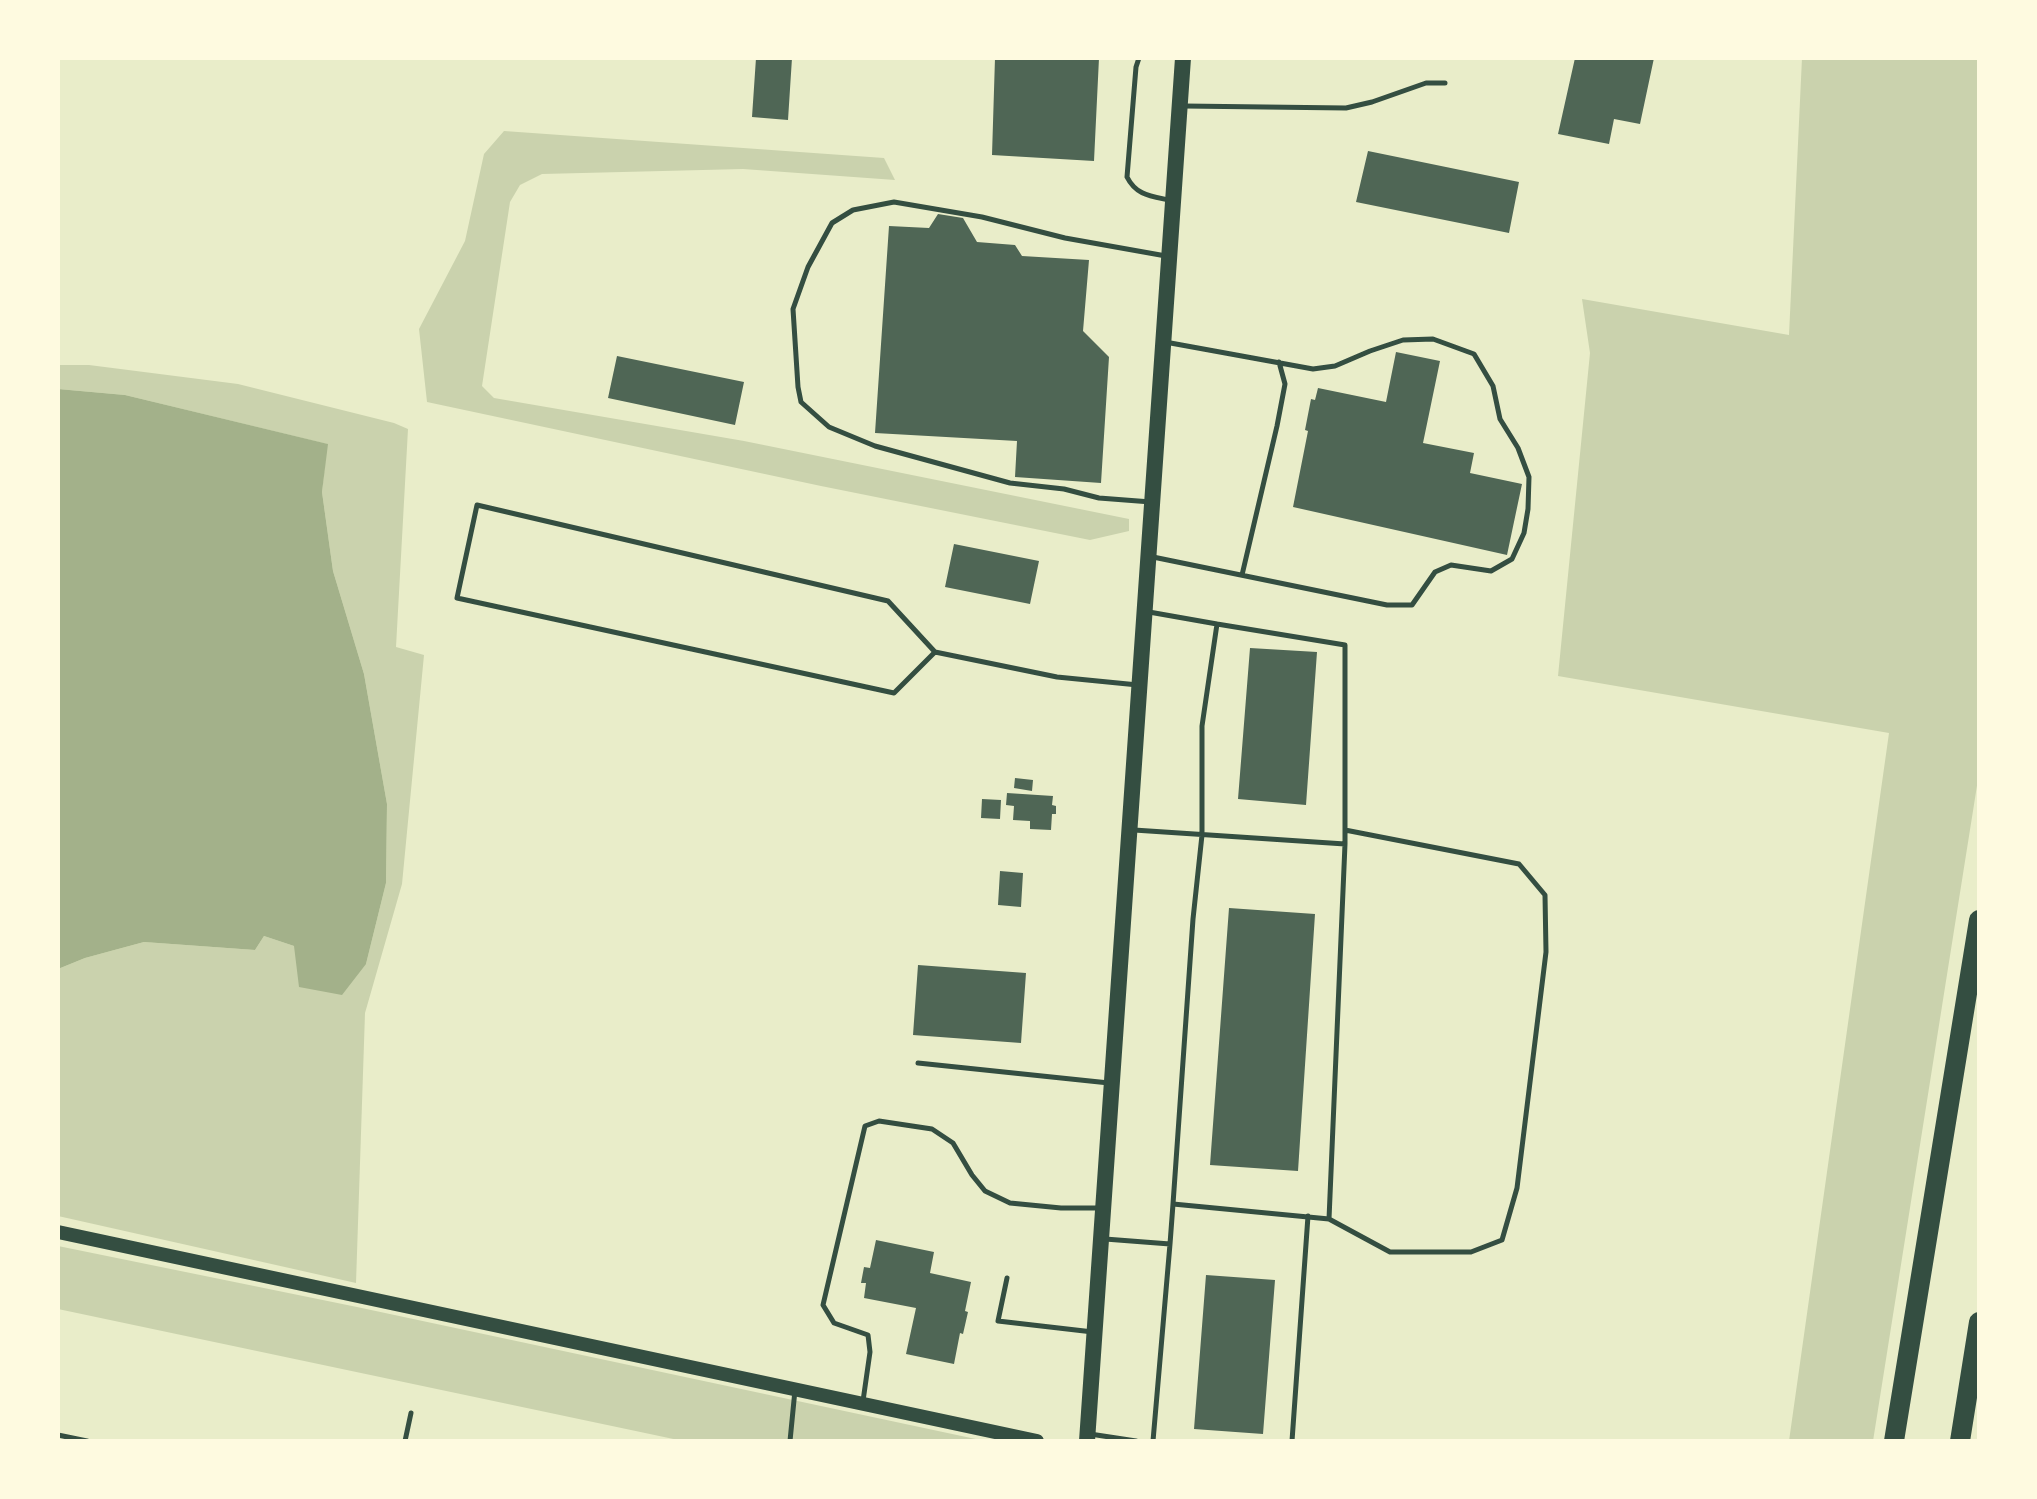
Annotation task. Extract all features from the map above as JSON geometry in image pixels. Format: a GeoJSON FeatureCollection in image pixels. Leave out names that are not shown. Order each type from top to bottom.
{"type":"FeatureCollection","features":[{"type":"Feature","properties":{"kind":"highway"},"geometry":{"type":"LineString","coordinates":[[1894,1441],[1979,920]]}},
{"type":"Feature","properties":{"kind":"highway"},"geometry":{"type":"LineString","coordinates":[[1960,1441],[1979,1322]]}},
{"type":"Feature","properties":{"kind":"main road"},"geometry":{"type":"LineString","coordinates":[[1087,1437],[1183,58]]}},
{"type":"Feature","properties":{"kind":"street"},"geometry":{"type":"LineString","coordinates":[[58,1232],[1037,1441]]}},
{"type":"Feature","properties":{"kind":"lane"},"geometry":{"type":"LineString","coordinates":[[1139,58],[1127,177],[1132,187],[1141,194],[1173,201]]}},
{"type":"Feature","properties":{"kind":"lane"},"geometry":{"type":"LineString","coordinates":[[1179,106],[1346,108],[1426,83],[1445,83]]}},
{"type":"Feature","properties":{"kind":"lane"},"geometry":{"type":"LineString","coordinates":[[1152,502],[1099,498],[1064,489],[1010,483],[875,446],[829,427],[801,402],[793,309],[808,267],[832,223],[853,210],[894,202],[1169,256]]}},
{"type":"Feature","properties":{"kind":"lane"},"geometry":{"type":"LineString","coordinates":[[1148,556],[1387,605],[1412,605],[1435,572],[1451,565],[1491,571],[1512,559],[1524,533],[1528,509],[1529,477],[1518,448],[1500,419],[1493,386],[1474,354],[1433,339],[1403,340],[1335,366],[1313,369],[1164,342]]}},
{"type":"Feature","properties":{"kind":"lane"},"geometry":{"type":"LineString","coordinates":[[1242,575],[1285,384],[1279,362]]}},
{"type":"Feature","properties":{"kind":"lane"},"geometry":{"type":"LineString","coordinates":[[935,652],[894,693],[457,598],[477,505],[888,601],[935,652],[1057,677],[1139,686]]}},
{"type":"Feature","properties":{"kind":"lane"},"geometry":{"type":"LineString","coordinates":[[1144,611],[1345,645],[1345,844],[1329,1219]]}},
{"type":"Feature","properties":{"kind":"lane"},"geometry":{"type":"LineString","coordinates":[[1153,1441],[1202,835],[1202,726],[1217,624]]}},
{"type":"Feature","properties":{"kind":"lane"},"geometry":{"type":"LineString","coordinates":[[1129,829],[1345,844]]}},
{"type":"Feature","properties":{"kind":"lane"},"geometry":{"type":"LineString","coordinates":[[1173,1204],[1329,1219],[1390,1252],[1471,1252],[1502,1240],[1517,1188],[1546,952],[1545,895],[1519,864],[1345,830]]}},
{"type":"Feature","properties":{"kind":"lane"},"geometry":{"type":"LineString","coordinates":[[918,1063],[1110,1083]]}},
{"type":"Feature","properties":{"kind":"lane"},"geometry":{"type":"LineString","coordinates":[[863,1404],[870,1352],[868,1335],[834,1323],[823,1305],[865,1126],[879,1121],[932,1129],[953,1143],[985,1191],[1010,1203],[1102,1208]]}},
{"type":"Feature","properties":{"kind":"lane"},"geometry":{"type":"LineString","coordinates":[[1292,1441],[1308,1216]]}},
{"type":"Feature","properties":{"kind":"lane"},"geometry":{"type":"LineString","coordinates":[[1100,1238],[1170,1244]]}},
{"type":"Feature","properties":{"kind":"lane"},"geometry":{"type":"LineString","coordinates":[[1007,1278],[998,1321],[1094,1332]]}},
{"type":"Feature","properties":{"kind":"lane"},"geometry":{"type":"LineString","coordinates":[[790,1441],[795,1390]]}},
{"type":"Feature","properties":{"kind":"lane"},"geometry":{"type":"LineString","coordinates":[[405,1441],[411,1413]]}},
{"type":"Feature","properties":{"kind":"lane"},"geometry":{"type":"LineString","coordinates":[[58,1435],[87,1441]]}},
{"type":"Feature","properties":{"kind":"lane"},"geometry":{"type":"LineString","coordinates":[[1087,1437],[1136,1441]]}},
{"type":"Feature","properties":{"kind":"shaded area"},"geometry":{"type":"Polygon","coordinates":[[[1802,58],[1979,58],[1979,773],[1873,1441],[1789,1441],[1889,733],[1558,676],[1590,353],[1582,299],[1789,335],[1802,58]]]}},
{"type":"Feature","properties":{"kind":"shaded area"},"geometry":{"type":"Polygon","coordinates":[[[504,131],[884,158],[895,180],[743,169],[542,174],[520,185],[510,202],[482,386],[494,398],[744,441],[1129,519],[1129,531],[1090,540],[427,402],[419,329],[465,241],[484,154],[504,131]]]}},
{"type":"Feature","properties":{"kind":"shaded area"},"geometry":{"type":"Polygon","coordinates":[[[58,365],[89,365],[238,384],[408,429],[396,647],[424,655],[402,884],[365,1013],[356,1283],[58,1216],[58,969],[85,958],[144,942],[255,950],[264,936],[366,964],[386,883],[387,804],[364,674],[333,571],[322,492],[327,444],[125,395],[58,389],[58,365]]]}},
{"type":"Feature","properties":{"kind":"shaded area"},"geometry":{"type":"Polygon","coordinates":[[[58,389],[125,395],[328,444],[322,492],[333,571],[364,674],[387,804],[386,883],[366,964],[342,995],[299,987],[294,946],[264,936],[255,950],[144,942],[85,958],[58,969],[58,389]]]}},
{"type":"Feature","properties":{"kind":"shaded area"},"geometry":{"type":"Polygon","coordinates":[[[58,1246],[985,1441],[683,1441],[58,1309],[58,1246]]]}},
{"type":"Feature","properties":{"kind":"building"},"geometry":{"type":"Polygon","coordinates":[[[756,58],[792,58],[788,120],[752,117],[756,58]]]}},
{"type":"Feature","properties":{"kind":"building"},"geometry":{"type":"Polygon","coordinates":[[[995,58],[1099,58],[1094,161],[992,155],[995,58]]]}},
{"type":"Feature","properties":{"kind":"building"},"geometry":{"type":"Polygon","coordinates":[[[1575,58],[1654,58],[1640,124],[1614,119],[1609,144],[1558,134],[1575,58]]]}},
{"type":"Feature","properties":{"kind":"building"},"geometry":{"type":"Polygon","coordinates":[[[1368,151],[1519,182],[1509,233],[1356,202],[1368,151]]]}},
{"type":"Feature","properties":{"kind":"building"},"geometry":{"type":"Polygon","coordinates":[[[938,214],[963,218],[977,242],[1015,245],[1022,256],[1089,260],[1083,331],[1109,357],[1101,483],[1015,477],[1017,441],[875,433],[889,226],[929,228],[938,214]]]}},
{"type":"Feature","properties":{"kind":"building"},"geometry":{"type":"Polygon","coordinates":[[[1396,352],[1440,361],[1423,443],[1474,453],[1470,473],[1522,484],[1507,555],[1293,507],[1311,399],[1315,400],[1318,388],[1386,402],[1396,352]]]}},
{"type":"Feature","properties":{"kind":"building"},"geometry":{"type":"Polygon","coordinates":[[[617,356],[744,382],[735,425],[608,398],[617,356]]]}},
{"type":"Feature","properties":{"kind":"building"},"geometry":{"type":"Polygon","coordinates":[[[954,544],[1039,561],[1030,604],[945,587],[954,544]]]}},
{"type":"Feature","properties":{"kind":"building"},"geometry":{"type":"Polygon","coordinates":[[[1250,648],[1317,652],[1306,805],[1238,799],[1250,648]]]}},
{"type":"Feature","properties":{"kind":"building"},"geometry":{"type":"Polygon","coordinates":[[[1015,778],[1033,780],[1032,791],[1014,788],[1015,778]]]}},
{"type":"Feature","properties":{"kind":"building"},"geometry":{"type":"Polygon","coordinates":[[[1007,793],[1053,796],[1052,805],[1056,806],[1056,814],[1052,814],[1051,830],[1030,829],[1030,821],[1013,820],[1014,806],[1006,805],[1007,793]]]}},
{"type":"Feature","properties":{"kind":"building"},"geometry":{"type":"Polygon","coordinates":[[[982,799],[1001,800],[1000,819],[981,818],[982,799]]]}},
{"type":"Feature","properties":{"kind":"building"},"geometry":{"type":"Polygon","coordinates":[[[1000,871],[1023,873],[1021,907],[998,905],[1000,871]]]}},
{"type":"Feature","properties":{"kind":"building"},"geometry":{"type":"Polygon","coordinates":[[[1229,908],[1315,914],[1298,1171],[1210,1165],[1229,908]]]}},
{"type":"Feature","properties":{"kind":"building"},"geometry":{"type":"Polygon","coordinates":[[[918,965],[1026,973],[1021,1043],[913,1035],[918,965]]]}},
{"type":"Feature","properties":{"kind":"building"},"geometry":{"type":"Polygon","coordinates":[[[876,1240],[934,1252],[930,1273],[971,1282],[965,1311],[968,1312],[954,1364],[906,1354],[916,1308],[864,1298],[866,1283],[861,1283],[864,1267],[870,1268],[876,1240]]]}},
{"type":"Feature","properties":{"kind":"building"},"geometry":{"type":"Polygon","coordinates":[[[1206,1275],[1275,1280],[1263,1434],[1194,1429],[1206,1275]]]}}]}
